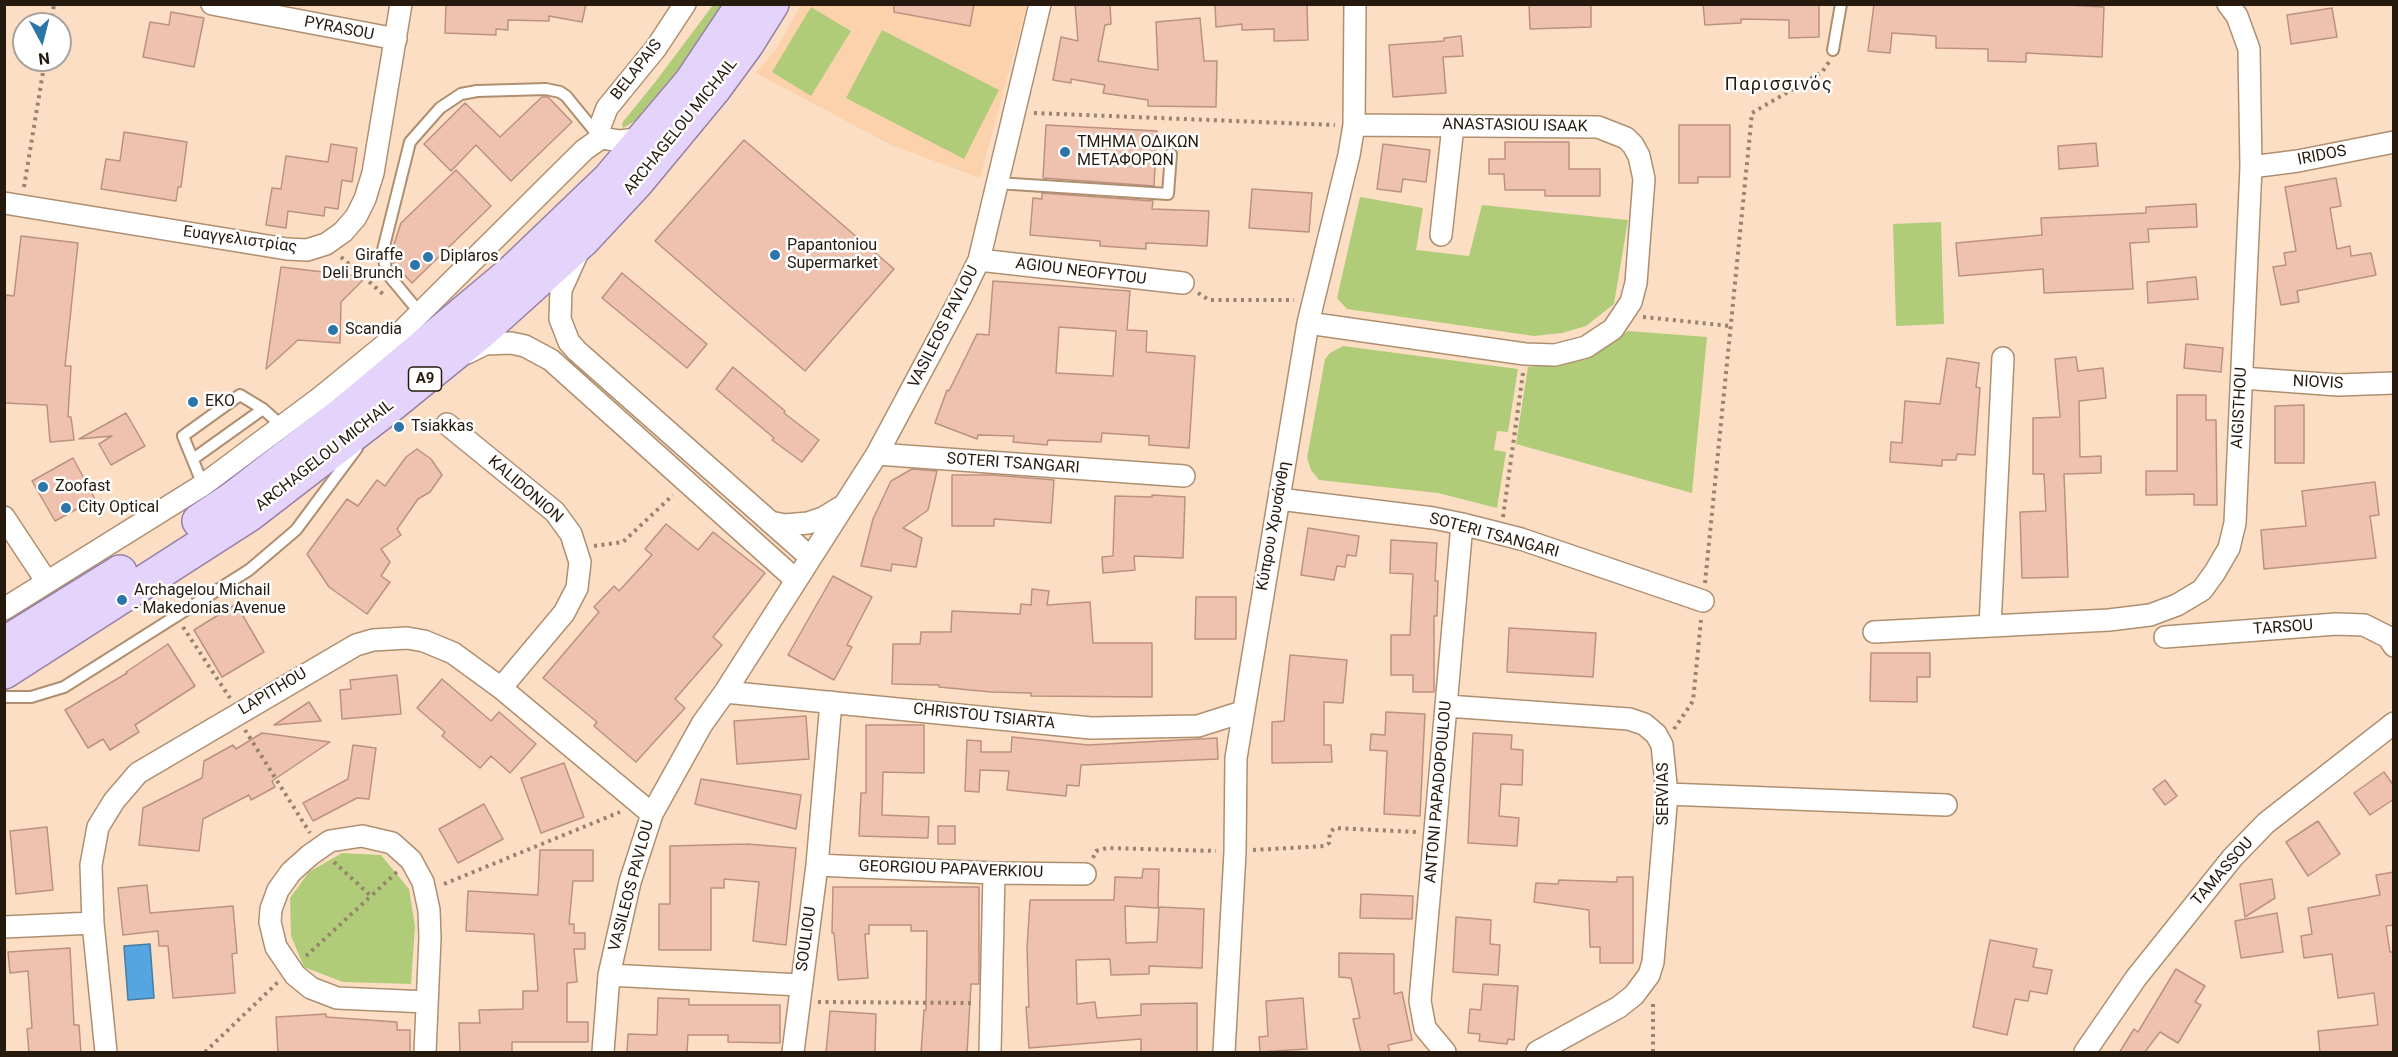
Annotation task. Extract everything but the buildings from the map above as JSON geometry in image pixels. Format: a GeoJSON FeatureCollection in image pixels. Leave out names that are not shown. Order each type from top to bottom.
{"type":"FeatureCollection","features":[{"type":"Feature","properties":{"kind":"main road","name":"ARCHAGELOU MICHAIL"},"geometry":{"type":"LineString","coordinates":[[4,644],[232,499],[350,408],[511,273],[609,179],[645,138],[691,82],[743,4]]}},
{"type":"Feature","properties":{"kind":"main road","name":"ARCHAGELOU MICHAIL"},"geometry":{"type":"LineString","coordinates":[[4,672],[250,514],[442,364],[583,240],[678,135],[747,44],[772,4]]}},
{"type":"Feature","properties":{"kind":"street","name":"PYRASOU"},"geometry":{"type":"LineString","coordinates":[[212,4],[396,39]]}},
{"type":"Feature","properties":{"kind":"street","name":"Ευαγγελιστρίας"},"geometry":{"type":"LineString","coordinates":[[13,205],[287,249],[307,250],[326,244],[343,232],[356,217],[365,199],[373,173],[401,4]]}},
{"type":"Feature","properties":{"kind":"street","name":"BELAPAIS"},"geometry":{"type":"LineString","coordinates":[[601,138],[599,129],[607,108],[656,48],[685,4]]}},
{"type":"Feature","properties":{"kind":"street","name":"VASILEOS PAVLOU"},"geometry":{"type":"LineString","coordinates":[[603,1053],[609,975],[646,809],[725,692],[878,454],[940,340],[979,260],[1040,4]]}},
{"type":"Feature","properties":{"kind":"street","name":"Κύπρου Χρυσάνθη"},"geometry":{"type":"LineString","coordinates":[[1224,1053],[1234,852],[1236,758],[1312,300],[1349,155],[1353,126],[1355,4]]}},
{"type":"Feature","properties":{"kind":"street","name":"AIGISTHOU"},"geometry":{"type":"LineString","coordinates":[[1874,632],[2109,620],[2150,615],[2177,605],[2202,590],[2229,548],[2235,523],[2251,167],[2249,49],[2237,16],[2228,4]]}},
{"type":"Feature","properties":{"kind":"street","name":"ANASTASIOU ISAAK"},"geometry":{"type":"LineString","coordinates":[[1308,323],[1525,354],[1555,355],[1586,347],[1613,329],[1631,302],[1636,283],[1644,186],[1641,163],[1633,144],[1616,132],[1598,128],[1353,126]]}},
{"type":"Feature","properties":{"kind":"street"},"geometry":{"type":"LineString","coordinates":[[1441,235],[1453,126]]}},
{"type":"Feature","properties":{"kind":"street"},"geometry":{"type":"LineString","coordinates":[[4,609],[203,485],[282,426],[416,317],[569,164],[601,138],[620,141],[645,138]]}},
{"type":"Feature","properties":{"kind":"street","name":"IRIDOS"},"geometry":{"type":"LineString","coordinates":[[2251,167],[2289,163],[2394,142]]}},
{"type":"Feature","properties":{"kind":"street"},"geometry":{"type":"LineString","coordinates":[[583,240],[561,290],[560,319],[569,342],[810,557]]}},
{"type":"Feature","properties":{"kind":"street","name":"AGIOU NEOFYTOU"},"geometry":{"type":"LineString","coordinates":[[979,260],[1183,284]]}},
{"type":"Feature","properties":{"kind":"street"},"geometry":{"type":"LineString","coordinates":[[442,364],[485,344],[511,343],[538,351],[551,360],[796,580]]}},
{"type":"Feature","properties":{"kind":"street"},"geometry":{"type":"LineString","coordinates":[[1990,626],[2003,358]]}},
{"type":"Feature","properties":{"kind":"street","name":"NIOVIS"},"geometry":{"type":"LineString","coordinates":[[2242,378],[2338,386],[2394,383]]}},
{"type":"Feature","properties":{"kind":"street","name":"KALIDONION"},"geometry":{"type":"LineString","coordinates":[[447,424],[555,512],[571,534],[580,562],[580,577],[564,613],[501,688]]}},
{"type":"Feature","properties":{"kind":"street","name":"SOTERI TSANGARI"},"geometry":{"type":"LineString","coordinates":[[878,454],[1184,476]]}},
{"type":"Feature","properties":{"kind":"street","name":"SOTERI TSANGARI"},"geometry":{"type":"LineString","coordinates":[[1279,499],[1462,524],[1501,534],[1703,601]]}},
{"type":"Feature","properties":{"kind":"street"},"geometry":{"type":"LineString","coordinates":[[770,522],[784,525],[808,523],[823,518],[844,505]]}},
{"type":"Feature","properties":{"kind":"street"},"geometry":{"type":"LineString","coordinates":[[4,517],[46,582]]}},
{"type":"Feature","properties":{"kind":"street","name":"ANTONI PAPADOPOULOU"},"geometry":{"type":"LineString","coordinates":[[1445,1053],[1425,1028],[1420,1001],[1462,524]]}},
{"type":"Feature","properties":{"kind":"street","name":"TARSOU"},"geometry":{"type":"LineString","coordinates":[[2165,636],[2336,624],[2364,625],[2388,637],[2394,646]]}},
{"type":"Feature","properties":{"kind":"street","name":"LAPITHOU"},"geometry":{"type":"LineString","coordinates":[[106,1053],[93,923],[91,865],[98,826],[114,801],[138,772],[339,653],[373,640],[390,638],[407,638],[442,647],[501,688],[646,809]]}},
{"type":"Feature","properties":{"kind":"street","name":"CHRISTOU TSIARTA"},"geometry":{"type":"LineString","coordinates":[[725,692],[1091,728],[1198,726],[1242,712]]}},
{"type":"Feature","properties":{"kind":"street","name":"SOULIOU"},"geometry":{"type":"LineString","coordinates":[[609,975],[800,994],[817,865],[831,702]]}},
{"type":"Feature","properties":{"kind":"street","name":"SERVIAS"},"geometry":{"type":"LineString","coordinates":[[1446,706],[1629,719],[1644,724],[1656,734],[1662,745],[1667,794],[1653,962]]}},
{"type":"Feature","properties":{"kind":"street","name":"TAMASSOU"},"geometry":{"type":"LineString","coordinates":[[2085,1053],[2136,978],[2233,857],[2274,816],[2394,723]]}},
{"type":"Feature","properties":{"kind":"street"},"geometry":{"type":"LineString","coordinates":[[1667,794],[1946,805]]}},
{"type":"Feature","properties":{"kind":"street"},"geometry":{"type":"LineString","coordinates":[[425,1053],[430,938],[423,882],[411,860],[392,843],[362,836],[330,841],[291,872],[278,890],[271,909],[272,933],[281,956],[295,975],[311,988],[337,998],[427,1002]]}},
{"type":"Feature","properties":{"kind":"street","name":"GEORGIOU PAPAVERKIOU"},"geometry":{"type":"LineString","coordinates":[[817,865],[994,873],[1085,874]]}},
{"type":"Feature","properties":{"kind":"street"},"geometry":{"type":"LineString","coordinates":[[990,1053],[994,873]]}},
{"type":"Feature","properties":{"kind":"street"},"geometry":{"type":"LineString","coordinates":[[4,927],[93,923]]}},
{"type":"Feature","properties":{"kind":"street"},"geometry":{"type":"LineString","coordinates":[[1537,1053],[1619,1007],[1643,985],[1653,962]]}},
{"type":"Feature","properties":{"kind":"street"},"geometry":{"type":"LineString","coordinates":[[793,1053],[800,994]]}},
{"type":"Feature","properties":{"kind":"lane"},"geometry":{"type":"LineString","coordinates":[[1833,50],[1841,4]]}},
{"type":"Feature","properties":{"kind":"lane"},"geometry":{"type":"LineString","coordinates":[[416,317],[386,272],[383,250],[410,142],[440,108],[461,94],[477,91],[546,89],[566,96],[601,138]]}},
{"type":"Feature","properties":{"kind":"lane"},"geometry":{"type":"LineString","coordinates":[[997,183],[1168,194],[1171,154]]}},
{"type":"Feature","properties":{"kind":"lane"},"geometry":{"type":"LineString","coordinates":[[203,485],[183,436],[240,395],[263,409],[282,426]]}},
{"type":"Feature","properties":{"kind":"lane"},"geometry":{"type":"LineString","coordinates":[[193,459],[263,409]]}},
{"type":"Feature","properties":{"kind":"lane"},"geometry":{"type":"LineString","coordinates":[[4,697],[31,697],[64,687],[249,570],[296,530],[385,410]]}},
{"type":"Feature","properties":{"kind":"path"},"geometry":{"type":"LineString","coordinates":[[1662,745],[1693,700],[1752,113],[1822,72],[1829,64],[1833,50]]}},
{"type":"Feature","properties":{"kind":"path"},"geometry":{"type":"LineString","coordinates":[[13,205],[42,72]]}},
{"type":"Feature","properties":{"kind":"path"},"geometry":{"type":"LineString","coordinates":[[1014,112],[1353,126]]}},
{"type":"Feature","properties":{"kind":"path"},"geometry":{"type":"LineString","coordinates":[[326,244],[416,317]]}},
{"type":"Feature","properties":{"kind":"path"},"geometry":{"type":"LineString","coordinates":[[1183,284],[1209,300],[1312,300]]}},
{"type":"Feature","properties":{"kind":"path"},"geometry":{"type":"LineString","coordinates":[[1624,315],[1731,326]]}},
{"type":"Feature","properties":{"kind":"path"},"geometry":{"type":"LineString","coordinates":[[1501,534],[1525,354]]}},
{"type":"Feature","properties":{"kind":"path"},"geometry":{"type":"LineString","coordinates":[[576,548],[622,542],[687,482]]}},
{"type":"Feature","properties":{"kind":"path"},"geometry":{"type":"LineString","coordinates":[[177,616],[320,849],[371,896],[411,860]]}},
{"type":"Feature","properties":{"kind":"path"},"geometry":{"type":"LineString","coordinates":[[425,892],[646,809]]}},
{"type":"Feature","properties":{"kind":"path"},"geometry":{"type":"LineString","coordinates":[[1653,962],[1653,1053]]}},
{"type":"Feature","properties":{"kind":"path"},"geometry":{"type":"LineString","coordinates":[[800,994],[991,1003]]}},
{"type":"Feature","properties":{"kind":"shaded area"},"geometry":{"type":"Polygon","coordinates":[[[801,5],[1027,5],[980,178],[891,145],[756,73],[776,49],[801,5]]]}},
{"type":"Feature","properties":{"kind":"green space"},"geometry":{"type":"Polygon","coordinates":[[[713,5],[729,5],[665,89],[635,121],[623,128],[622,123],[713,5]]]}},
{"type":"Feature","properties":{"kind":"green space"},"geometry":{"type":"Polygon","coordinates":[[[811,7],[851,31],[811,96],[772,72],[811,7]]]}},
{"type":"Feature","properties":{"kind":"green space"},"geometry":{"type":"Polygon","coordinates":[[[882,30],[999,90],[964,159],[846,98],[882,30]]]}},
{"type":"Feature","properties":{"kind":"green space"},"geometry":{"type":"Polygon","coordinates":[[[1360,197],[1423,208],[1416,250],[1469,256],[1482,205],[1628,220],[1614,304],[1586,326],[1562,333],[1534,336],[1347,309],[1337,298],[1360,197]]]}},
{"type":"Feature","properties":{"kind":"green space"},"geometry":{"type":"Polygon","coordinates":[[[1941,222],[1944,324],[1896,326],[1893,224],[1941,222]]]}},
{"type":"Feature","properties":{"kind":"green space"},"geometry":{"type":"Polygon","coordinates":[[[1628,331],[1707,337],[1692,493],[1516,444],[1528,367],[1584,360],[1628,331]]]}},
{"type":"Feature","properties":{"kind":"green space"},"geometry":{"type":"Polygon","coordinates":[[[1343,346],[1518,369],[1508,432],[1497,431],[1494,450],[1506,452],[1497,508],[1438,493],[1319,480],[1311,470],[1307,458],[1325,359],[1330,353],[1343,346]]]}},
{"type":"Feature","properties":{"kind":"green space"},"geometry":{"type":"Polygon","coordinates":[[[342,853],[381,855],[409,889],[415,926],[411,984],[343,982],[304,967],[291,936],[290,898],[309,872],[342,853]]]}},
{"type":"Feature","properties":{"kind":"water"},"geometry":{"type":"Polygon","coordinates":[[[150,944],[154,998],[128,1000],[124,946],[150,944]]]}},
{"type":"Feature","properties":{"kind":"place","name":"ΤΜΗΜΑ ΟΔΙΚΩΝ ΜΕΤΑΦΟΡΩΝ"},"geometry":{"type":"Point","coordinates":[1065,152]}},
{"type":"Feature","properties":{"kind":"place","name":"Papantoniou Supermarket"},"geometry":{"type":"Point","coordinates":[775,255]}},
{"type":"Feature","properties":{"kind":"place","name":"Diplaros"},"geometry":{"type":"Point","coordinates":[428,257]}},
{"type":"Feature","properties":{"kind":"place","name":"Giraffe Deli Brunch"},"geometry":{"type":"Point","coordinates":[415,265]}},
{"type":"Feature","properties":{"kind":"place","name":"Scandia"},"geometry":{"type":"Point","coordinates":[333,330]}},
{"type":"Feature","properties":{"kind":"place","name":"EKO"},"geometry":{"type":"Point","coordinates":[193,402]}},
{"type":"Feature","properties":{"kind":"place","name":"Tsiakkas"},"geometry":{"type":"Point","coordinates":[399,427]}},
{"type":"Feature","properties":{"kind":"place","name":"Zoofast"},"geometry":{"type":"Point","coordinates":[43,487]}},
{"type":"Feature","properties":{"kind":"place","name":"City Optical"},"geometry":{"type":"Point","coordinates":[66,508]}},
{"type":"Feature","properties":{"kind":"place","name":"Archagelou Michail - Makedonias Avenue"},"geometry":{"type":"Point","coordinates":[122,600]}},
{"type":"Feature","properties":{"kind":"district","name":"Παρισσινός"},"geometry":{"type":"Point","coordinates":[1779,85]}}]}
